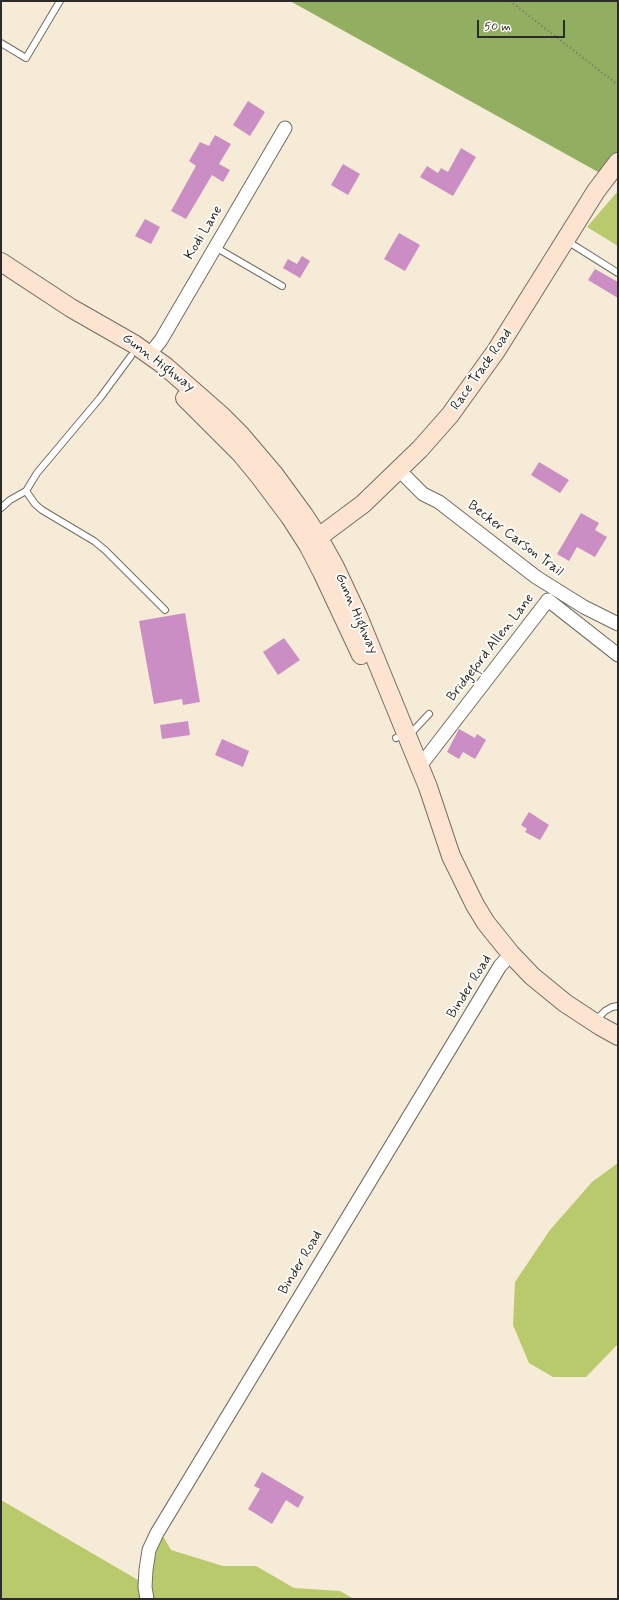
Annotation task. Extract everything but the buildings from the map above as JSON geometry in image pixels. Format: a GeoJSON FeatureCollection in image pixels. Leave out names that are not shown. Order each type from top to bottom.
{"type":"FeatureCollection","features":[{"type":"Feature","properties":{"kind":"main road","name":"Race Track Road"},"geometry":{"type":"LineString","coordinates":[[313,542],[363,504],[436,432],[474,384],[596,191],[618,162]]}},
{"type":"Feature","properties":{"kind":"main road","name":"Gunn Highway"},"geometry":{"type":"LineString","coordinates":[[1,262],[71,308],[150,354],[199,394],[240,434],[287,492],[313,542],[335,567],[358,616],[401,736],[420,766],[437,810],[451,856],[475,905],[486,922],[511,954],[548,990],[565,1003],[618,1036]]}},
{"type":"Feature","properties":{"kind":"main road"},"geometry":{"type":"LineString","coordinates":[[71,308],[178,392],[241,454],[313,542]]}},
{"type":"Feature","properties":{"kind":"main road"},"geometry":{"type":"LineString","coordinates":[[401,736],[429,814],[451,856]]}},
{"type":"Feature","properties":{"kind":"street","name":"Kodi Lane"},"geometry":{"type":"LineString","coordinates":[[150,354],[161,340],[285,128]]}},
{"type":"Feature","properties":{"kind":"street","name":"Becker Carson Trail"},"geometry":{"type":"LineString","coordinates":[[399,470],[423,494],[439,502],[536,577],[584,607],[618,624]]}},
{"type":"Feature","properties":{"kind":"street","name":"Bridgeford Allen Lane"},"geometry":{"type":"LineString","coordinates":[[420,766],[548,600],[618,654]]}},
{"type":"Feature","properties":{"kind":"street","name":"Binder Road"},"geometry":{"type":"LineString","coordinates":[[148,1599],[145,1587],[146,1570],[149,1550],[157,1533],[500,966],[511,954]]}},
{"type":"Feature","properties":{"kind":"lane"},"geometry":{"type":"LineString","coordinates":[[1,43],[26,58],[60,1]]}},
{"type":"Feature","properties":{"kind":"lane"},"geometry":{"type":"LineString","coordinates":[[565,240],[618,274]]}},
{"type":"Feature","properties":{"kind":"lane"},"geometry":{"type":"LineString","coordinates":[[215,247],[282,286]]}},
{"type":"Feature","properties":{"kind":"lane"},"geometry":{"type":"LineString","coordinates":[[1,508],[10,500],[26,491],[37,473],[100,398],[132,356]]}},
{"type":"Feature","properties":{"kind":"lane"},"geometry":{"type":"LineString","coordinates":[[26,491],[35,504],[42,510],[105,550],[165,610]]}},
{"type":"Feature","properties":{"kind":"lane"},"geometry":{"type":"LineString","coordinates":[[401,736],[419,726],[429,714]]}},
{"type":"Feature","properties":{"kind":"lane"},"geometry":{"type":"LineString","coordinates":[[594,1022],[605,1011],[612,1007],[618,1006]]}},
{"type":"Feature","properties":{"kind":"path"},"geometry":{"type":"LineString","coordinates":[[510,1],[618,85]]}},
{"type":"Feature","properties":{"kind":"green space"},"geometry":{"type":"Polygon","coordinates":[[[290,1],[618,1],[618,152],[600,173],[290,1]]]}},
{"type":"Feature","properties":{"kind":"green space"},"geometry":{"type":"Polygon","coordinates":[[[618,191],[618,246],[587,227],[618,191]]]}},
{"type":"Feature","properties":{"kind":"green space"},"geometry":{"type":"Polygon","coordinates":[[[618,1163],[618,1344],[586,1377],[553,1377],[529,1363],[513,1325],[515,1282],[550,1230],[592,1182],[618,1163]]]}},
{"type":"Feature","properties":{"kind":"green space"},"geometry":{"type":"Polygon","coordinates":[[[1,1500],[138,1580],[138,1588],[141,1599],[1,1599],[1,1500]]]}},
{"type":"Feature","properties":{"kind":"green space"},"geometry":{"type":"Polygon","coordinates":[[[163,1536],[171,1550],[223,1566],[256,1566],[294,1588],[340,1591],[354,1599],[154,1599],[151,1587],[152,1571],[156,1553],[163,1536]]]}}]}
